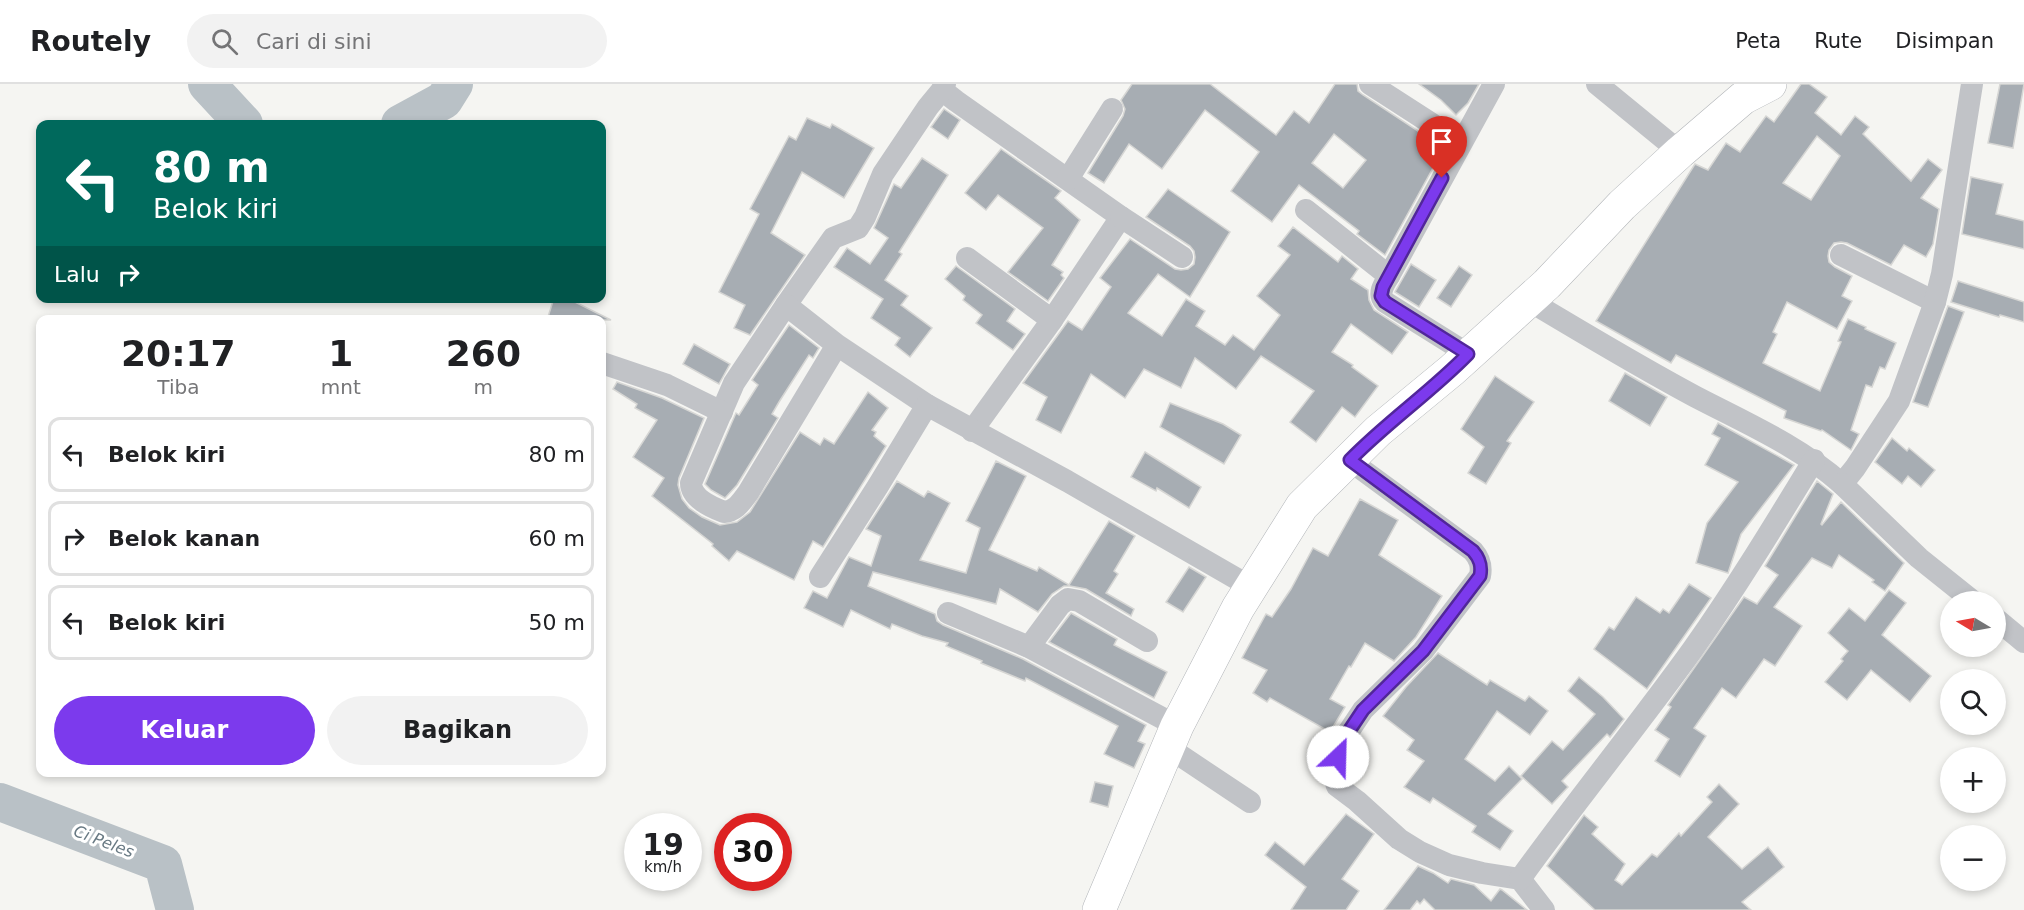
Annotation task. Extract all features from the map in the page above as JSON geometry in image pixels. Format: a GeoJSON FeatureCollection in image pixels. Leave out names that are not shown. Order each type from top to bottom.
{"type":"FeatureCollection","features":[{"type":"Feature","properties":{"kind":"main road"},"geometry":{"type":"LineString","coordinates":[[1099,910],[1173,737],[1251,587],[1302,506],[1378,431],[1452,370],[1547,284],[1622,205],[1680,152],[1743,98],[1770,84]]}},
{"type":"Feature","properties":{"kind":"street"},"geometry":{"type":"LineString","coordinates":[[1370,84],[1461,142]]}},
{"type":"Feature","properties":{"kind":"street"},"geometry":{"type":"LineString","coordinates":[[1468,354],[1385,302],[1381,291],[1494,84]]}},
{"type":"Feature","properties":{"kind":"street"},"geometry":{"type":"LineString","coordinates":[[1597,84],[1680,152]]}},
{"type":"Feature","properties":{"kind":"street"},"geometry":{"type":"LineString","coordinates":[[1842,484],[1899,401],[1935,302],[1942,274],[1972,84]]}},
{"type":"Feature","properties":{"kind":"street"},"geometry":{"type":"LineString","coordinates":[[837,345],[748,493],[738,505],[729,511],[718,510],[695,496],[690,487],[734,383],[833,238],[858,228],[883,174],[944,87],[980,119],[1182,257]]}},
{"type":"Feature","properties":{"kind":"street"},"geometry":{"type":"LineString","coordinates":[[1068,179],[1112,109]]}},
{"type":"Feature","properties":{"kind":"street"},"geometry":{"type":"LineString","coordinates":[[1306,210],[1389,276]]}},
{"type":"Feature","properties":{"kind":"street"},"geometry":{"type":"LineString","coordinates":[[972,431],[1052,320],[1121,217]]}},
{"type":"Feature","properties":{"kind":"street"},"geometry":{"type":"LineString","coordinates":[[1841,255],[1935,302]]}},
{"type":"Feature","properties":{"kind":"street"},"geometry":{"type":"LineString","coordinates":[[967,258],[1052,320]]}},
{"type":"Feature","properties":{"kind":"street"},"geometry":{"type":"LineString","coordinates":[[1528,300],[1619,356],[1814,460],[1919,558],[1960,591]]}},
{"type":"Feature","properties":{"kind":"street"},"geometry":{"type":"LineString","coordinates":[[786,304],[837,345],[927,405],[1251,587]]}},
{"type":"Feature","properties":{"kind":"street"},"geometry":{"type":"LineString","coordinates":[[606,364],[667,385],[722,412]]}},
{"type":"Feature","properties":{"kind":"street"},"geometry":{"type":"LineString","coordinates":[[819,578],[927,405]]}},
{"type":"Feature","properties":{"kind":"street"},"geometry":{"type":"LineString","coordinates":[[1350,460],[1473,551],[1478,556],[1482,569],[1480,576],[1423,651],[1363,710],[1352,726],[1332,772],[1337,786],[1399,839],[1420,852],[1449,865],[1520,879],[1544,910]]}},
{"type":"Feature","properties":{"kind":"street"},"geometry":{"type":"LineString","coordinates":[[1520,879],[1559,824],[1694,648],[1814,460]]}},
{"type":"Feature","properties":{"kind":"street"},"geometry":{"type":"LineString","coordinates":[[1029,647],[1060,605],[1068,599],[1079,601],[1148,641]]}},
{"type":"Feature","properties":{"kind":"street"},"geometry":{"type":"LineString","coordinates":[[948,613],[1029,647],[1173,737],[1250,802]]}},
{"type":"Feature","properties":{"kind":"street"},"geometry":{"type":"LineString","coordinates":[[2006,627],[2024,642]]}},
{"type":"Feature","properties":{"kind":"building"},"geometry":{"type":"Polygon","coordinates":[[[1132,84],[1210,84],[1276,135],[1294,111],[1309,123],[1335,84],[1357,84],[1358,91],[1363,95],[1444,148],[1385,255],[1357,234],[1359,231],[1299,185],[1272,222],[1231,191],[1259,152],[1205,110],[1162,169],[1129,144],[1104,183],[1088,173],[1123,116],[1125,109],[1121,100],[1132,84]],[[1334,134],[1312,163],[1343,188],[1366,160],[1334,134]]]}},
{"type":"Feature","properties":{"kind":"building"},"geometry":{"type":"Polygon","coordinates":[[[1419,84],[1479,84],[1468,103],[1456,115],[1441,100],[1419,84]]]}},
{"type":"Feature","properties":{"kind":"building"},"geometry":{"type":"Polygon","coordinates":[[[1801,84],[1809,84],[1827,97],[1815,113],[1841,135],[1855,116],[1869,127],[1863,134],[1911,181],[1928,159],[1942,170],[1921,198],[1939,209],[1933,244],[1926,257],[1904,245],[1891,265],[1847,243],[1834,243],[1829,250],[1829,262],[1852,276],[1842,296],[1852,301],[1837,329],[1787,302],[1773,332],[1777,334],[1763,363],[1820,391],[1841,342],[1838,341],[1848,319],[1896,343],[1885,369],[1880,367],[1872,387],[1866,385],[1851,430],[1859,434],[1851,450],[1822,430],[1784,418],[1786,411],[1676,355],[1671,363],[1596,321],[1695,164],[1708,170],[1726,143],[1740,152],[1766,116],[1774,122],[1801,84]],[[1817,136],[1783,183],[1811,200],[1840,156],[1817,136]]]}},
{"type":"Feature","properties":{"kind":"building"},"geometry":{"type":"Polygon","coordinates":[[[2000,84],[2024,84],[2013,148],[1988,143],[2000,84]]]}},
{"type":"Feature","properties":{"kind":"building"},"geometry":{"type":"Polygon","coordinates":[[[944,109],[960,120],[948,139],[931,127],[944,109]]]}},
{"type":"Feature","properties":{"kind":"building"},"geometry":{"type":"Polygon","coordinates":[[[807,118],[830,128],[832,124],[874,148],[844,198],[802,172],[771,233],[805,255],[750,335],[734,328],[745,305],[719,292],[759,214],[750,209],[789,136],[796,140],[807,118]]]}},
{"type":"Feature","properties":{"kind":"building"},"geometry":{"type":"Polygon","coordinates":[[[1001,149],[1061,191],[1055,198],[1080,220],[1052,265],[1063,272],[1061,275],[1064,278],[1048,301],[1008,272],[1043,228],[998,195],[986,210],[965,193],[1001,149]]]}},
{"type":"Feature","properties":{"kind":"building"},"geometry":{"type":"Polygon","coordinates":[[[922,158],[948,175],[899,252],[902,254],[885,280],[908,296],[901,305],[932,328],[910,357],[895,345],[900,338],[871,318],[883,299],[834,267],[847,248],[870,264],[888,238],[874,228],[894,184],[901,188],[922,158]]]}},
{"type":"Feature","properties":{"kind":"building"},"geometry":{"type":"Polygon","coordinates":[[[1971,177],[2003,184],[1996,214],[2024,221],[2024,249],[1962,234],[1971,177]]]}},
{"type":"Feature","properties":{"kind":"building"},"geometry":{"type":"Polygon","coordinates":[[[1168,189],[1230,232],[1190,297],[1158,274],[1128,313],[1162,336],[1186,299],[1205,311],[1196,326],[1225,345],[1233,335],[1254,350],[1280,315],[1257,296],[1290,255],[1278,246],[1293,227],[1338,262],[1342,256],[1358,269],[1351,279],[1368,290],[1369,300],[1374,310],[1408,332],[1392,354],[1351,324],[1332,352],[1353,365],[1352,367],[1378,386],[1355,417],[1342,407],[1316,442],[1290,422],[1314,391],[1261,356],[1236,389],[1195,358],[1181,388],[1144,369],[1125,398],[1091,374],[1061,433],[1036,420],[1047,397],[1023,383],[1068,321],[1082,330],[1111,287],[1100,278],[1130,239],[1175,269],[1188,269],[1194,264],[1194,251],[1190,246],[1146,217],[1168,189]]]}},
{"type":"Feature","properties":{"kind":"building"},"geometry":{"type":"Polygon","coordinates":[[[1411,264],[1436,280],[1419,307],[1395,292],[1411,264]]]}},
{"type":"Feature","properties":{"kind":"building"},"geometry":{"type":"Polygon","coordinates":[[[956,266],[1015,309],[1007,321],[1025,334],[1013,350],[976,323],[982,315],[963,300],[965,296],[945,279],[956,266]]]}},
{"type":"Feature","properties":{"kind":"building"},"geometry":{"type":"Polygon","coordinates":[[[1459,266],[1472,275],[1451,307],[1437,298],[1459,266]]]}},
{"type":"Feature","properties":{"kind":"building"},"geometry":{"type":"Polygon","coordinates":[[[1958,281],[2024,302],[2024,322],[1951,302],[1958,281]]]}},
{"type":"Feature","properties":{"kind":"building"},"geometry":{"type":"Polygon","coordinates":[[[552,303],[577,303],[601,315],[549,315],[552,303]]]}},
{"type":"Feature","properties":{"kind":"building"},"geometry":{"type":"Polygon","coordinates":[[[1948,306],[1964,312],[1928,407],[1913,402],[1948,306]]]}},
{"type":"Feature","properties":{"kind":"building"},"geometry":{"type":"Polygon","coordinates":[[[789,325],[819,348],[813,358],[809,355],[779,402],[772,414],[778,418],[737,485],[725,498],[705,484],[736,413],[739,415],[758,385],[752,380],[789,325]]]}},
{"type":"Feature","properties":{"kind":"building"},"geometry":{"type":"Polygon","coordinates":[[[694,344],[730,364],[719,384],[683,364],[694,344]]]}},
{"type":"Feature","properties":{"kind":"building"},"geometry":{"type":"Polygon","coordinates":[[[1625,373],[1667,397],[1650,426],[1609,401],[1625,373]]]}},
{"type":"Feature","properties":{"kind":"building"},"geometry":{"type":"Polygon","coordinates":[[[1495,376],[1534,402],[1507,441],[1511,443],[1486,484],[1468,473],[1484,447],[1461,429],[1495,376]]]}},
{"type":"Feature","properties":{"kind":"building"},"geometry":{"type":"Polygon","coordinates":[[[617,382],[662,398],[704,418],[678,485],[682,499],[689,508],[720,525],[737,522],[750,512],[800,432],[820,445],[824,438],[834,444],[868,392],[888,408],[872,430],[876,432],[874,436],[886,446],[823,547],[813,541],[794,580],[737,551],[729,561],[712,546],[713,544],[652,496],[664,478],[633,457],[657,420],[635,408],[637,404],[613,389],[617,382]]]}},
{"type":"Feature","properties":{"kind":"building"},"geometry":{"type":"Polygon","coordinates":[[[1170,403],[1223,424],[1241,435],[1224,464],[1160,427],[1170,403]]]}},
{"type":"Feature","properties":{"kind":"building"},"geometry":{"type":"Polygon","coordinates":[[[1718,423],[1794,465],[1741,534],[1728,573],[1696,563],[1707,523],[1738,482],[1705,465],[1720,438],[1712,434],[1718,423]]]}},
{"type":"Feature","properties":{"kind":"building"},"geometry":{"type":"Polygon","coordinates":[[[1892,438],[1907,451],[1909,448],[1935,470],[1921,487],[1908,476],[1902,484],[1875,462],[1892,438]]]}},
{"type":"Feature","properties":{"kind":"building"},"geometry":{"type":"Polygon","coordinates":[[[1145,452],[1201,487],[1189,508],[1157,488],[1156,491],[1131,477],[1145,452]]]}},
{"type":"Feature","properties":{"kind":"building"},"geometry":{"type":"Polygon","coordinates":[[[996,461],[1026,476],[989,550],[1037,571],[1039,567],[1069,585],[1109,521],[1135,536],[1114,571],[1118,574],[1106,593],[1134,609],[1131,616],[1086,589],[1070,586],[1064,586],[1052,594],[1038,612],[1000,589],[996,604],[873,572],[868,586],[935,614],[937,621],[943,625],[1023,659],[1146,725],[1138,741],[1145,744],[1134,768],[1104,754],[1118,726],[1026,678],[1025,681],[981,663],[982,661],[946,646],[948,643],[892,624],[890,629],[851,610],[843,627],[804,608],[813,591],[827,598],[849,557],[871,566],[881,536],[866,529],[897,481],[924,497],[928,491],[950,503],[920,560],[966,573],[980,528],[966,521],[996,461]]]}},
{"type":"Feature","properties":{"kind":"building"},"geometry":{"type":"Polygon","coordinates":[[[1817,481],[1833,494],[1822,525],[1841,502],[1904,563],[1885,591],[1872,582],[1874,580],[1839,555],[1832,568],[1812,558],[1774,607],[1802,626],[1775,666],[1764,659],[1736,698],[1722,688],[1694,728],[1706,736],[1680,777],[1655,761],[1669,739],[1655,730],[1671,707],[1668,705],[1744,597],[1757,604],[1778,575],[1765,566],[1817,481]]]}},
{"type":"Feature","properties":{"kind":"building"},"geometry":{"type":"Polygon","coordinates":[[[1360,499],[1398,520],[1379,555],[1442,596],[1416,637],[1394,661],[1365,643],[1330,699],[1345,707],[1330,732],[1270,698],[1267,702],[1253,693],[1267,670],[1242,658],[1266,614],[1272,617],[1291,589],[1313,548],[1328,556],[1360,499]]]}},
{"type":"Feature","properties":{"kind":"building"},"geometry":{"type":"Polygon","coordinates":[[[1189,567],[1206,577],[1183,612],[1166,602],[1189,567]]]}},
{"type":"Feature","properties":{"kind":"building"},"geometry":{"type":"Polygon","coordinates":[[[1689,584],[1711,598],[1647,689],[1594,649],[1609,627],[1614,630],[1636,597],[1660,613],[1663,609],[1669,613],[1689,584]]]}},
{"type":"Feature","properties":{"kind":"building"},"geometry":{"type":"Polygon","coordinates":[[[1889,590],[1906,603],[1882,635],[1931,676],[1910,702],[1871,670],[1847,700],[1825,682],[1843,661],[1841,659],[1848,651],[1828,633],[1849,608],[1865,621],[1889,590]]]}},
{"type":"Feature","properties":{"kind":"building"},"geometry":{"type":"Polygon","coordinates":[[[1071,613],[1117,639],[1114,645],[1167,672],[1154,698],[1049,642],[1071,613]]]}},
{"type":"Feature","properties":{"kind":"building"},"geometry":{"type":"Polygon","coordinates":[[[1438,653],[1487,685],[1490,680],[1525,701],[1529,696],[1548,711],[1530,735],[1497,711],[1465,759],[1495,781],[1509,766],[1522,779],[1488,814],[1513,831],[1500,850],[1472,832],[1476,826],[1433,798],[1430,803],[1404,787],[1424,761],[1407,750],[1414,740],[1383,716],[1438,653]]]}},
{"type":"Feature","properties":{"kind":"building"},"geometry":{"type":"Polygon","coordinates":[[[1579,677],[1624,719],[1610,737],[1607,734],[1562,781],[1568,787],[1552,804],[1521,776],[1552,741],[1563,750],[1595,714],[1568,691],[1579,677]]]}},
{"type":"Feature","properties":{"kind":"building"},"geometry":{"type":"Polygon","coordinates":[[[1095,782],[1113,786],[1108,807],[1090,802],[1095,782]]]}},
{"type":"Feature","properties":{"kind":"building"},"geometry":{"type":"Polygon","coordinates":[[[1719,784],[1739,804],[1708,837],[1742,869],[1768,847],[1784,867],[1742,902],[1751,910],[1595,910],[1547,866],[1584,815],[1598,827],[1592,834],[1625,864],[1615,880],[1622,885],[1652,854],[1657,857],[1679,833],[1681,836],[1712,802],[1707,797],[1719,784]]]}},
{"type":"Feature","properties":{"kind":"building"},"geometry":{"type":"Polygon","coordinates":[[[1346,814],[1374,834],[1342,879],[1359,891],[1346,910],[1291,910],[1306,887],[1265,855],[1275,842],[1304,865],[1346,814]]]}},
{"type":"Feature","properties":{"kind":"building"},"geometry":{"type":"Polygon","coordinates":[[[1418,866],[1448,883],[1451,879],[1474,885],[1491,901],[1500,889],[1527,910],[1435,910],[1424,899],[1420,904],[1417,901],[1410,910],[1384,910],[1418,866]]]}},
{"type":"Feature","properties":{"kind":"waterway","name":"Ci Peles"},"geometry":{"type":"LineString","coordinates":[[207,84],[240,120]]}},
{"type":"Feature","properties":{"kind":"waterway","name":"Ci Peles"},"geometry":{"type":"LineString","coordinates":[[407,120],[444,100],[454,84]]}},
{"type":"Feature","properties":{"kind":"waterway","name":"Ci Peles"},"geometry":{"type":"LineString","coordinates":[[0,802],[163,864],[175,910]]}},
{"type":"Feature","properties":{"kind":"route"},"geometry":{"type":"LineString","coordinates":[[1338,757],[1347,734],[1363,710],[1423,651],[1480,576],[1482,569],[1478,556],[1473,551],[1350,460],[1378,431],[1468,354],[1385,302],[1381,296],[1383,287],[1442,178]]}}]}
